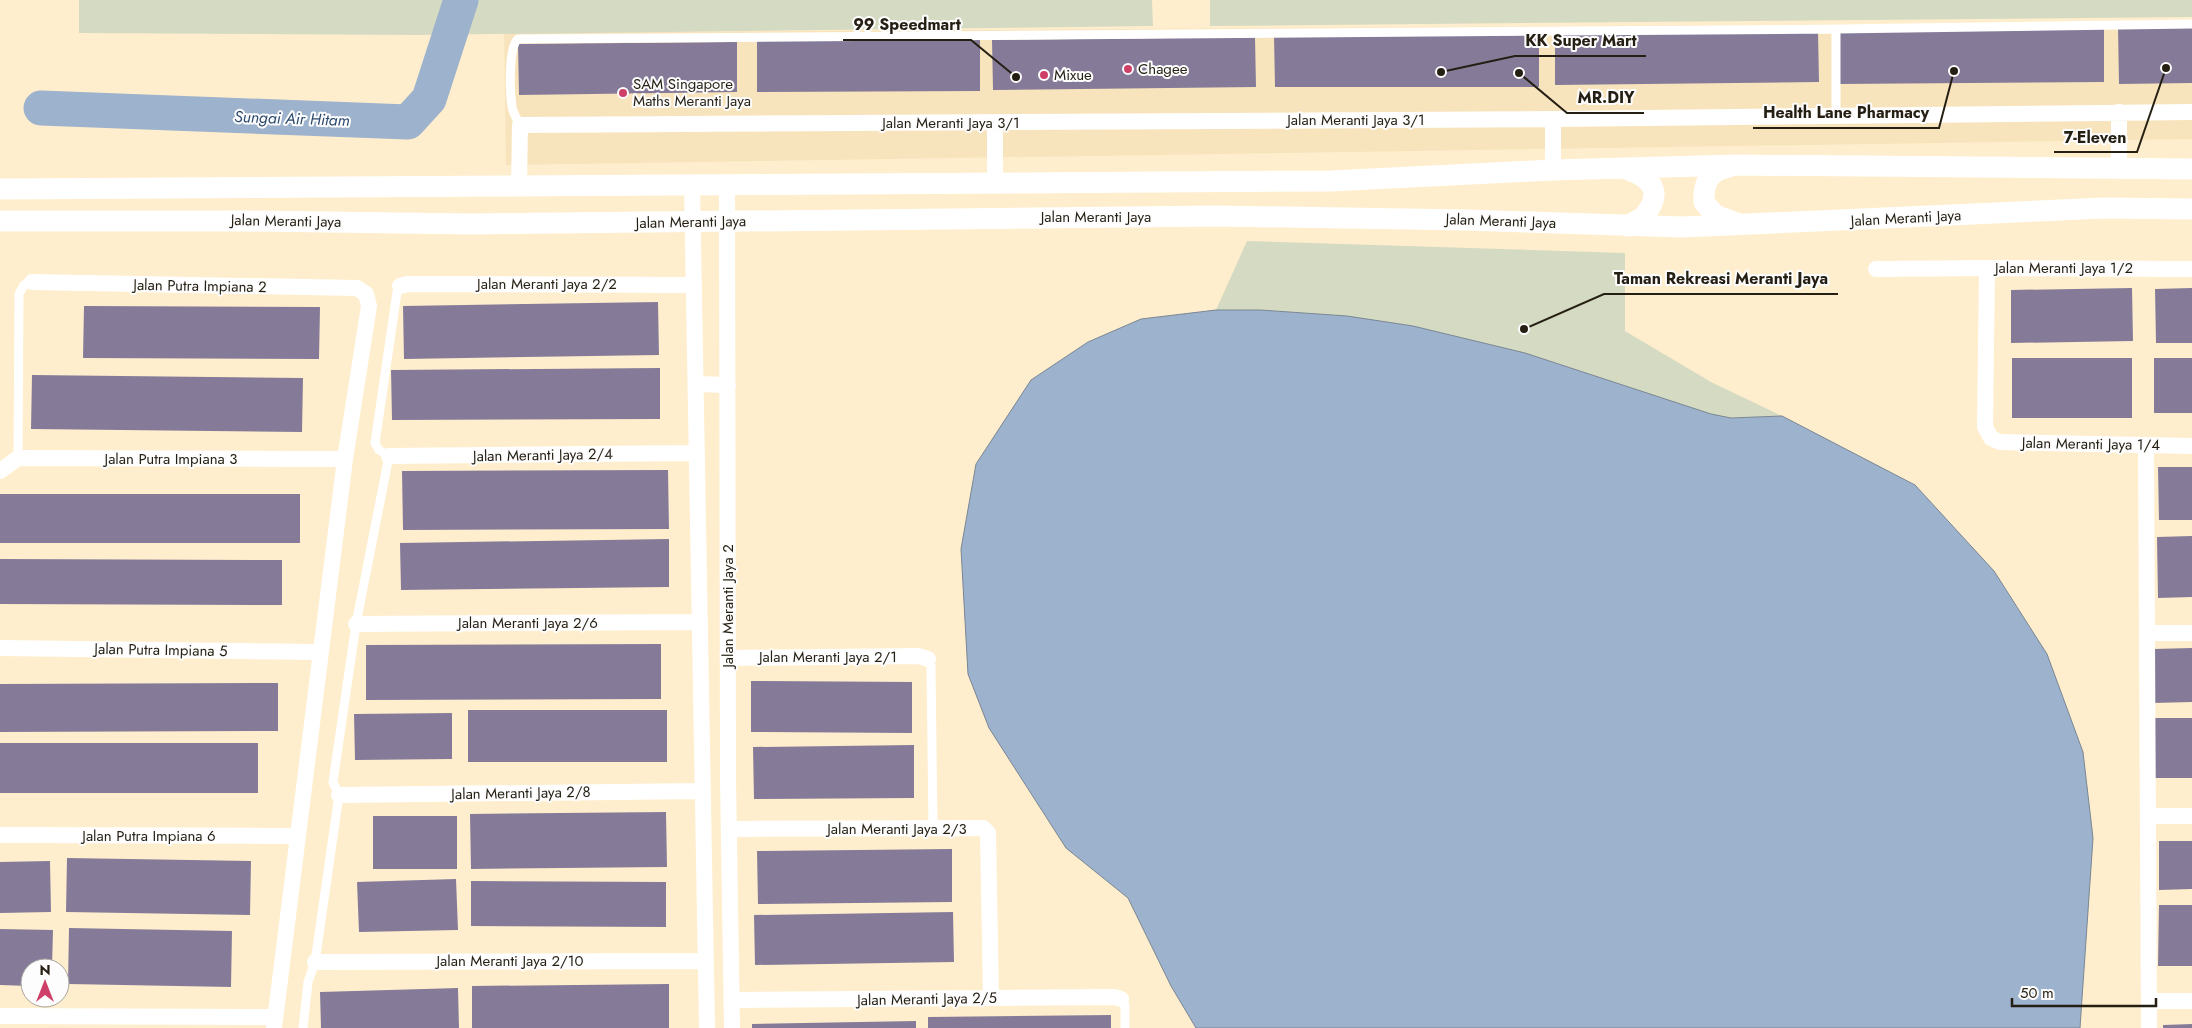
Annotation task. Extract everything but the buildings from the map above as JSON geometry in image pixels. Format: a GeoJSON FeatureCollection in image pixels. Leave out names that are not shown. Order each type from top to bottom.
{"type":"FeatureCollection","features":[{"type":"Feature","properties":{"kind":"street"},"geometry":{"type":"LineString","coordinates":[[2119,112],[2119,168]]}},
{"type":"Feature","properties":{"kind":"street","name":"Jalan Meranti Jaya 3/1"},"geometry":{"type":"LineString","coordinates":[[520,125],[1553,119],[2192,112]]}},
{"type":"Feature","properties":{"kind":"street"},"geometry":{"type":"LineString","coordinates":[[1553,119],[1553,170]]}},
{"type":"Feature","properties":{"kind":"street"},"geometry":{"type":"LineString","coordinates":[[995,123],[995,182]]}},
{"type":"Feature","properties":{"kind":"street"},"geometry":{"type":"LineString","coordinates":[[519,186],[520,125]]}},
{"type":"Feature","properties":{"kind":"street"},"geometry":{"type":"LineString","coordinates":[[1736,165],[1718,168],[1709,177],[1704,187],[1704,202],[1715,214],[1744,225]]}},
{"type":"Feature","properties":{"kind":"street"},"geometry":{"type":"LineString","coordinates":[[0,190],[1331,181],[1553,170],[1736,165],[2192,169]]}},
{"type":"Feature","properties":{"kind":"street"},"geometry":{"type":"LineString","coordinates":[[1623,168],[1642,175],[1653,187],[1653,197],[1644,216],[1627,226]]}},
{"type":"Feature","properties":{"kind":"street","name":"Jalan Meranti Jaya 2"},"geometry":{"type":"LineString","coordinates":[[727,184],[728,711],[732,1028]]}},
{"type":"Feature","properties":{"kind":"street","name":"Jalan Meranti Jaya 2"},"geometry":{"type":"LineString","coordinates":[[692,185],[707,1028]]}},
{"type":"Feature","properties":{"kind":"street","name":"Jalan Meranti Jaya"},"geometry":{"type":"LineString","coordinates":[[0,221],[246,221],[472,224],[1216,216],[1466,220],[1627,226],[1744,225],[2105,208],[2192,208]]}},
{"type":"Feature","properties":{"kind":"street"},"geometry":{"type":"LineString","coordinates":[[1876,269],[1987,268]]}},
{"type":"Feature","properties":{"kind":"street","name":"Jalan Meranti Jaya 1/2"},"geometry":{"type":"LineString","coordinates":[[1991,438],[1985,427],[1987,268],[2192,269]]}},
{"type":"Feature","properties":{"kind":"street","name":"Jalan Putra Impiana 2"},"geometry":{"type":"LineString","coordinates":[[32,282],[357,288],[366,294],[369,306],[346,459]]}},
{"type":"Feature","properties":{"kind":"street","name":"Jalan Meranti Jaya 2/2"},"geometry":{"type":"LineString","coordinates":[[400,286],[407,284],[694,285]]}},
{"type":"Feature","properties":{"kind":"street"},"geometry":{"type":"LineString","coordinates":[[696,384],[728,385]]}},
{"type":"Feature","properties":{"kind":"street","name":"Jalan Meranti Jaya 1/4"},"geometry":{"type":"LineString","coordinates":[[1991,438],[2000,442],[2192,446]]}},
{"type":"Feature","properties":{"kind":"street"},"geometry":{"type":"LineString","coordinates":[[2146,446],[2149,1028]]}},
{"type":"Feature","properties":{"kind":"street","name":"Jalan Meranti Jaya 2/4"},"geometry":{"type":"LineString","coordinates":[[390,456],[697,453]]}},
{"type":"Feature","properties":{"kind":"street"},"geometry":{"type":"LineString","coordinates":[[0,471],[18,458]]}},
{"type":"Feature","properties":{"kind":"street","name":"Jalan Putra Impiana 3"},"geometry":{"type":"LineString","coordinates":[[18,458],[346,459]]}},
{"type":"Feature","properties":{"kind":"street"},"geometry":{"type":"LineString","coordinates":[[0,1016],[274,1023],[346,459]]}},
{"type":"Feature","properties":{"kind":"street","name":"Jalan Meranti Jaya 2/6"},"geometry":{"type":"LineString","coordinates":[[356,624],[700,622]]}},
{"type":"Feature","properties":{"kind":"street"},"geometry":{"type":"LineString","coordinates":[[2147,633],[2192,632]]}},
{"type":"Feature","properties":{"kind":"street","name":"Jalan Putra Impiana 5"},"geometry":{"type":"LineString","coordinates":[[0,648],[321,652]]}},
{"type":"Feature","properties":{"kind":"street","name":"Jalan Meranti Jaya 2/1"},"geometry":{"type":"LineString","coordinates":[[728,658],[919,656],[928,659]]}},
{"type":"Feature","properties":{"kind":"street"},"geometry":{"type":"LineString","coordinates":[[701,711],[728,711]]}},
{"type":"Feature","properties":{"kind":"street","name":"Jalan Meranti Jaya 2/8"},"geometry":{"type":"LineString","coordinates":[[339,795],[703,791]]}},
{"type":"Feature","properties":{"kind":"street"},"geometry":{"type":"LineString","coordinates":[[2148,816],[2192,816]]}},
{"type":"Feature","properties":{"kind":"street","name":"Jalan Meranti Jaya 2/3"},"geometry":{"type":"LineString","coordinates":[[729,829],[983,828],[988,834],[991,998]]}},
{"type":"Feature","properties":{"kind":"street","name":"Jalan Putra Impiana 6"},"geometry":{"type":"LineString","coordinates":[[0,835],[297,836]]}},
{"type":"Feature","properties":{"kind":"street","name":"Jalan Meranti Jaya 2/10"},"geometry":{"type":"LineString","coordinates":[[315,962],[706,961]]}},
{"type":"Feature","properties":{"kind":"street","name":"Jalan Meranti Jaya 2/5"},"geometry":{"type":"LineString","coordinates":[[732,1000],[1115,997],[1121,999]]}},
{"type":"Feature","properties":{"kind":"street"},"geometry":{"type":"LineString","coordinates":[[2149,1001],[2192,1001]]}},
{"type":"Feature","properties":{"kind":"lane"},"geometry":{"type":"LineString","coordinates":[[520,125],[512,109],[511,78],[513,47],[514,42],[518,39],[1836,29],[2192,24]]}},
{"type":"Feature","properties":{"kind":"lane"},"geometry":{"type":"LineString","coordinates":[[1836,29],[1836,116]]}},
{"type":"Feature","properties":{"kind":"lane"},"geometry":{"type":"LineString","coordinates":[[18,458],[20,294],[24,285],[32,282]]}},
{"type":"Feature","properties":{"kind":"lane"},"geometry":{"type":"LineString","coordinates":[[302,1028],[308,982],[315,962],[339,795],[333,782],[356,624],[390,456],[379,450],[375,443],[397,292],[400,286]]}},
{"type":"Feature","properties":{"kind":"lane"},"geometry":{"type":"LineString","coordinates":[[928,659],[931,665],[933,829]]}},
{"type":"Feature","properties":{"kind":"lane"},"geometry":{"type":"LineString","coordinates":[[1121,999],[1125,1005],[1125,1028]]}},
{"type":"Feature","properties":{"kind":"shaded area"},"geometry":{"type":"Polygon","coordinates":[[[2192,22],[2192,139],[506,165],[504,33],[2192,22]]]}},
{"type":"Feature","properties":{"kind":"green space"},"geometry":{"type":"Polygon","coordinates":[[[79,0],[1152,0],[1153,26],[418,35],[79,33],[79,0]]]}},
{"type":"Feature","properties":{"kind":"green space"},"geometry":{"type":"Polygon","coordinates":[[[1210,0],[2192,0],[2192,17],[1210,26],[1210,0]]]}},
{"type":"Feature","properties":{"kind":"green space"},"geometry":{"type":"Polygon","coordinates":[[[1247,241],[1625,253],[1625,331],[1711,382],[1782,416],[1731,418],[1711,414],[1525,353],[1413,326],[1347,316],[1260,310],[1216,310],[1247,241]]]}},
{"type":"Feature","properties":{"kind":"water"},"geometry":{"type":"Polygon","coordinates":[[[1216,310],[1260,310],[1347,316],[1413,326],[1525,353],[1711,414],[1731,418],[1782,416],[1915,485],[1994,571],[2047,654],[2083,752],[2093,838],[2080,1028],[1196,1028],[1171,986],[1128,898],[1066,848],[989,728],[968,674],[961,549],[976,464],[1031,380],[1088,342],[1141,319],[1216,310]]]}},
{"type":"Feature","properties":{"kind":"waterway","name":"Sungai Air Hitam"},"geometry":{"type":"LineString","coordinates":[[41,108],[408,122],[429,99],[461,0]]}},
{"type":"Feature","properties":{"kind":"place","name":"7-Eleven"},"geometry":{"type":"Point","coordinates":[2166,68]}},
{"type":"Feature","properties":{"kind":"place","name":"Chagee"},"geometry":{"type":"Point","coordinates":[1128,69]}},
{"type":"Feature","properties":{"kind":"place","name":"Health Lane Pharmacy"},"geometry":{"type":"Point","coordinates":[1954,71]}},
{"type":"Feature","properties":{"kind":"place","name":"KK Super Mart"},"geometry":{"type":"Point","coordinates":[1441,72]}},
{"type":"Feature","properties":{"kind":"place","name":"MR.DIY"},"geometry":{"type":"Point","coordinates":[1519,73]}},
{"type":"Feature","properties":{"kind":"place","name":"Mixue"},"geometry":{"type":"Point","coordinates":[1044,75]}},
{"type":"Feature","properties":{"kind":"place","name":"99 Speedmart"},"geometry":{"type":"Point","coordinates":[1016,77]}},
{"type":"Feature","properties":{"kind":"place","name":"SAM Singapore Maths Meranti Jaya"},"geometry":{"type":"Point","coordinates":[623,93]}},
{"type":"Feature","properties":{"kind":"place","name":"Taman Rekreasi Meranti Jaya"},"geometry":{"type":"Point","coordinates":[1524,329]}}]}
